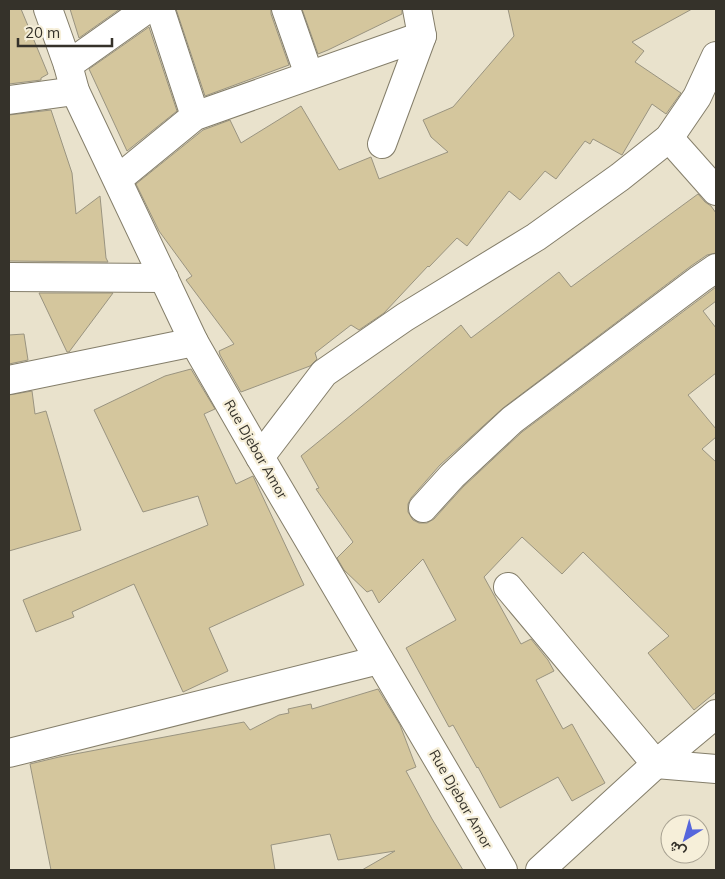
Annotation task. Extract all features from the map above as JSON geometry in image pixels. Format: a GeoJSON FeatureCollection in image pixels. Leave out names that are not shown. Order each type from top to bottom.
{"type":"FeatureCollection","features":[{"type":"Feature","properties":{"kind":"street","name":"Rue Djebar Amor"},"geometry":{"type":"LineString","coordinates":[[48,9],[68,64],[75,91],[194,342],[503,870]]}},
{"type":"Feature","properties":{"kind":"street"},"geometry":{"type":"LineString","coordinates":[[68,64],[147,9]]}},
{"type":"Feature","properties":{"kind":"street"},"geometry":{"type":"LineString","coordinates":[[160,9],[195,116]]}},
{"type":"Feature","properties":{"kind":"street"},"geometry":{"type":"LineString","coordinates":[[286,9],[309,75]]}},
{"type":"Feature","properties":{"kind":"street"},"geometry":{"type":"LineString","coordinates":[[382,144],[422,36],[417,9]]}},
{"type":"Feature","properties":{"kind":"street"},"geometry":{"type":"LineString","coordinates":[[118,179],[195,116],[422,36]]}},
{"type":"Feature","properties":{"kind":"street"},"geometry":{"type":"LineString","coordinates":[[260,457],[324,373],[404,317],[536,237],[620,177],[669,138],[697,97],[716,56]]}},
{"type":"Feature","properties":{"kind":"street"},"geometry":{"type":"LineString","coordinates":[[9,100],[75,91]]}},
{"type":"Feature","properties":{"kind":"street"},"geometry":{"type":"LineString","coordinates":[[669,138],[716,192]]}},
{"type":"Feature","properties":{"kind":"street"},"geometry":{"type":"LineString","coordinates":[[423,508],[452,476],[512,420],[716,268]]}},
{"type":"Feature","properties":{"kind":"street"},"geometry":{"type":"LineString","coordinates":[[9,277],[164,278]]}},
{"type":"Feature","properties":{"kind":"street"},"geometry":{"type":"LineString","coordinates":[[9,380],[194,342]]}},
{"type":"Feature","properties":{"kind":"street"},"geometry":{"type":"LineString","coordinates":[[508,587],[656,764],[716,769]]}},
{"type":"Feature","properties":{"kind":"street"},"geometry":{"type":"LineString","coordinates":[[9,753],[379,660]]}},
{"type":"Feature","properties":{"kind":"street"},"geometry":{"type":"LineString","coordinates":[[540,870],[656,764],[716,714]]}},
{"type":"Feature","properties":{"kind":"building"},"geometry":{"type":"Polygon","coordinates":[[[9,9],[21,9],[48,74],[41,78],[41,80],[9,84],[9,9]]]}},
{"type":"Feature","properties":{"kind":"building"},"geometry":{"type":"Polygon","coordinates":[[[70,9],[120,9],[79,38],[70,9]]]}},
{"type":"Feature","properties":{"kind":"building"},"geometry":{"type":"Polygon","coordinates":[[[176,9],[271,9],[271,14],[289,65],[205,96],[176,9]]]}},
{"type":"Feature","properties":{"kind":"building"},"geometry":{"type":"Polygon","coordinates":[[[302,9],[402,9],[402,14],[318,54],[302,9]]]}},
{"type":"Feature","properties":{"kind":"building"},"geometry":{"type":"Polygon","coordinates":[[[508,9],[692,9],[632,42],[644,51],[635,62],[681,93],[666,114],[652,104],[622,155],[593,139],[590,144],[585,141],[556,179],[545,171],[520,200],[509,191],[467,246],[457,238],[384,313],[359,330],[351,325],[315,353],[317,359],[310,366],[241,392],[219,351],[234,344],[186,280],[192,276],[159,231],[136,184],[203,130],[230,120],[241,143],[301,106],[339,170],[371,157],[379,179],[448,152],[431,137],[423,120],[453,107],[514,36],[508,9]]]}},
{"type":"Feature","properties":{"kind":"building"},"geometry":{"type":"Polygon","coordinates":[[[149,27],[177,111],[127,151],[89,69],[149,27]]]}},
{"type":"Feature","properties":{"kind":"building"},"geometry":{"type":"Polygon","coordinates":[[[51,110],[72,173],[76,214],[100,196],[106,258],[108,262],[9,261],[9,115],[51,110]]]}},
{"type":"Feature","properties":{"kind":"building"},"geometry":{"type":"Polygon","coordinates":[[[698,194],[716,213],[716,253],[707,255],[691,266],[503,408],[440,465],[408,504],[408,512],[413,520],[419,523],[427,523],[434,519],[463,487],[522,432],[716,287],[716,301],[703,311],[716,328],[716,373],[688,395],[716,429],[716,437],[702,449],[716,462],[716,692],[694,710],[648,653],[669,636],[583,552],[562,574],[522,537],[484,577],[521,644],[531,639],[548,660],[554,671],[536,680],[563,729],[572,724],[605,783],[572,801],[558,777],[500,808],[453,725],[449,727],[406,648],[456,620],[423,559],[379,603],[372,590],[367,592],[344,570],[337,558],[353,542],[316,489],[319,488],[301,456],[461,325],[471,338],[559,272],[571,287],[698,194]]]}},
{"type":"Feature","properties":{"kind":"building"},"geometry":{"type":"Polygon","coordinates":[[[39,293],[113,293],[69,352],[67,352],[39,293]]]}},
{"type":"Feature","properties":{"kind":"building"},"geometry":{"type":"Polygon","coordinates":[[[24,334],[28,360],[9,364],[9,335],[24,334]]]}},
{"type":"Feature","properties":{"kind":"building"},"geometry":{"type":"Polygon","coordinates":[[[191,369],[215,409],[204,414],[236,484],[253,476],[304,585],[209,628],[228,671],[183,692],[134,584],[72,612],[74,617],[36,632],[23,600],[208,525],[198,496],[143,512],[94,410],[165,376],[191,369]]]}},
{"type":"Feature","properties":{"kind":"building"},"geometry":{"type":"Polygon","coordinates":[[[32,391],[35,414],[46,411],[81,530],[9,551],[9,395],[32,391]]]}},
{"type":"Feature","properties":{"kind":"building"},"geometry":{"type":"Polygon","coordinates":[[[378,689],[400,725],[416,767],[406,771],[463,870],[362,870],[395,851],[338,860],[330,834],[271,845],[275,870],[51,870],[30,764],[244,722],[250,730],[279,715],[289,713],[288,709],[311,704],[312,709],[378,689]]]}}]}
